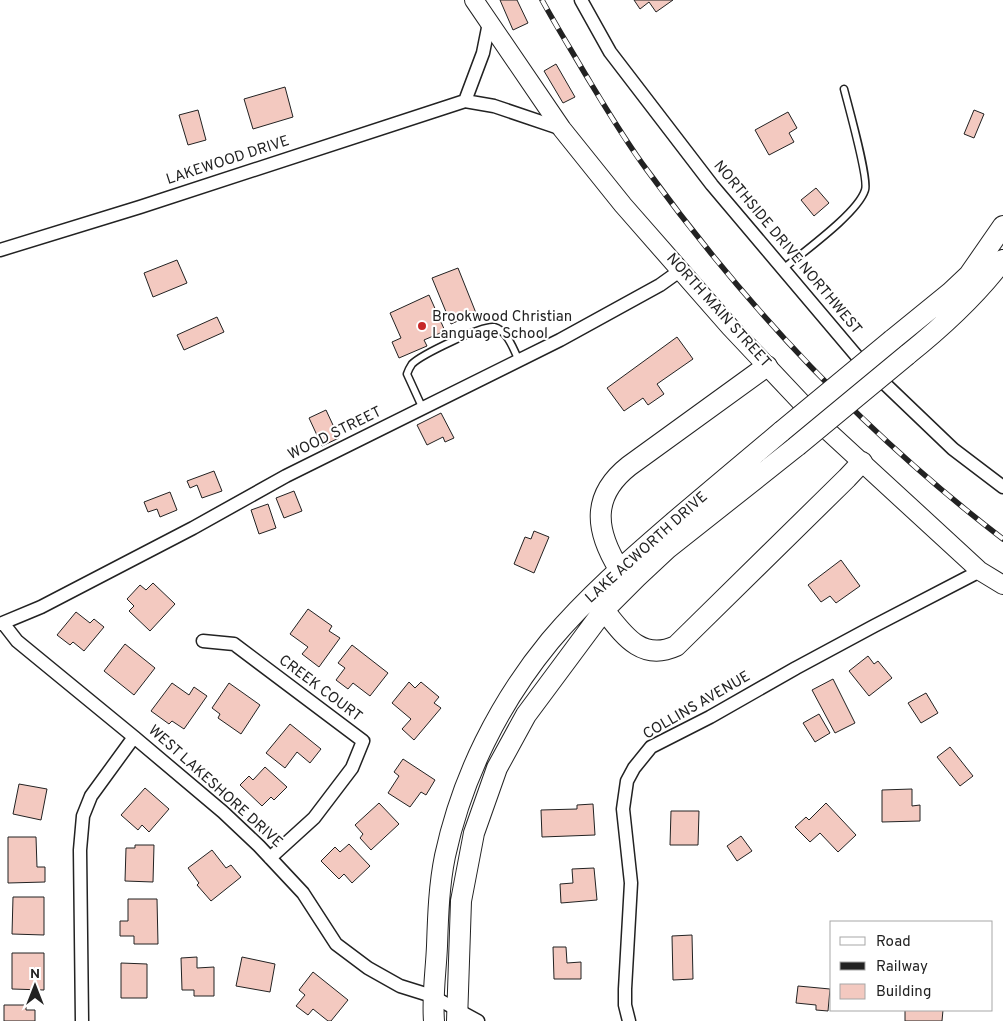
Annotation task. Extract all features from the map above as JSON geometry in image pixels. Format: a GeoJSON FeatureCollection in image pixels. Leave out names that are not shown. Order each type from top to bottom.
{"type":"FeatureCollection","features":[{"type":"Feature","properties":{"kind":"main road","name":"NORTH MAIN STREET"},"geometry":{"type":"LineString","coordinates":[[474,0],[562,129],[623,205],[730,327],[830,433],[980,571],[1003,585]]}},
{"type":"Feature","properties":{"kind":"main road","name":"LAKE ACWORTH DRIVE"},"geometry":{"type":"LineString","coordinates":[[434,1021],[432,996],[436,963],[439,892],[445,856],[465,788],[478,756],[507,703],[536,659],[575,613],[619,569],[782,431],[952,292],[969,275],[1003,226]]}},
{"type":"Feature","properties":{"kind":"main road","name":"LAKE ACWORTH DRIVE"},"geometry":{"type":"LineString","coordinates":[[457,1016],[461,901],[474,833],[497,768],[526,715],[604,610],[667,549],[797,446],[937,331],[964,305],[1003,260]]}},
{"type":"Feature","properties":{"kind":"main road"},"geometry":{"type":"LineString","coordinates":[[619,569],[602,535],[600,522],[602,502],[612,482],[629,466],[767,366]]}},
{"type":"Feature","properties":{"kind":"main road"},"geometry":{"type":"LineString","coordinates":[[604,610],[622,633],[643,648],[660,651],[676,646],[848,478],[862,462]]}},
{"type":"Feature","properties":{"kind":"street","name":"NORTHSIDE DRIVE NORTHWEST"},"geometry":{"type":"LineString","coordinates":[[582,0],[610,52],[712,185],[860,360],[953,449],[1003,487]]}},
{"type":"Feature","properties":{"kind":"street"},"geometry":{"type":"LineString","coordinates":[[465,101],[484,54],[489,24]]}},
{"type":"Feature","properties":{"kind":"street","name":"LAKEWOOD DRIVE"},"geometry":{"type":"LineString","coordinates":[[0,250],[140,207],[465,101],[494,106],[562,129]]}},
{"type":"Feature","properties":{"kind":"street","name":"WOOD STREET"},"geometry":{"type":"LineString","coordinates":[[1,624],[41,607],[193,528],[286,476],[560,340],[660,285],[681,270]]}},
{"type":"Feature","properties":{"kind":"street","name":"COLLINS AVENUE"},"geometry":{"type":"LineString","coordinates":[[629,1021],[625,1005],[631,883],[623,809],[627,781],[634,768],[651,747],[710,717],[874,626],[980,571]]}},
{"type":"Feature","properties":{"kind":"street","name":"WEST LAKESHORE DRIVE"},"geometry":{"type":"LineString","coordinates":[[1,624],[17,641],[223,812],[303,893],[336,944],[368,968],[400,986],[432,996],[457,1016],[478,1021]]}},
{"type":"Feature","properties":{"kind":"street","name":"CREEK COURT"},"geometry":{"type":"LineString","coordinates":[[203,641],[234,644],[362,741],[352,768],[314,818],[270,858]]}},
{"type":"Feature","properties":{"kind":"street"},"geometry":{"type":"LineString","coordinates":[[82,1021],[80,850],[83,816],[90,796],[134,737]]}},
{"type":"Feature","properties":{"kind":"lane"},"geometry":{"type":"LineString","coordinates":[[783,269],[853,210],[866,189],[863,166],[844,89]]}},
{"type":"Feature","properties":{"kind":"lane"},"geometry":{"type":"LineString","coordinates":[[423,409],[407,374],[411,365],[461,337],[484,327],[494,327],[501,331],[511,344],[519,361]]}},
{"type":"Feature","properties":{"kind":"building"},"geometry":{"type":"Polygon","coordinates":[[[500,0],[517,0],[528,23],[513,30],[500,0]]]}},
{"type":"Feature","properties":{"kind":"building"},"geometry":{"type":"Polygon","coordinates":[[[634,0],[673,0],[656,12],[649,2],[640,9],[634,0]]]}},
{"type":"Feature","properties":{"kind":"building"},"geometry":{"type":"Polygon","coordinates":[[[556,64],[575,97],[563,103],[544,71],[556,64]]]}},
{"type":"Feature","properties":{"kind":"building"},"geometry":{"type":"Polygon","coordinates":[[[285,87],[293,117],[253,129],[244,99],[285,87]]]}},
{"type":"Feature","properties":{"kind":"building"},"geometry":{"type":"Polygon","coordinates":[[[198,110],[206,140],[188,145],[179,115],[198,110]]]}},
{"type":"Feature","properties":{"kind":"building"},"geometry":{"type":"Polygon","coordinates":[[[974,110],[984,114],[974,138],[964,134],[974,110]]]}},
{"type":"Feature","properties":{"kind":"building"},"geometry":{"type":"Polygon","coordinates":[[[788,112],[797,128],[789,133],[794,142],[769,155],[755,130],[788,112]]]}},
{"type":"Feature","properties":{"kind":"building"},"geometry":{"type":"Polygon","coordinates":[[[816,188],[829,203],[814,216],[801,200],[816,188]]]}},
{"type":"Feature","properties":{"kind":"building"},"geometry":{"type":"Polygon","coordinates":[[[177,260],[187,283],[153,297],[144,273],[177,260]]]}},
{"type":"Feature","properties":{"kind":"building"},"geometry":{"type":"Polygon","coordinates":[[[458,268],[476,313],[451,324],[432,278],[458,268]]]}},
{"type":"Feature","properties":{"kind":"building"},"geometry":{"type":"Polygon","coordinates":[[[429,295],[445,331],[424,340],[427,346],[399,358],[392,342],[401,338],[390,313],[429,295]]]}},
{"type":"Feature","properties":{"kind":"building"},"geometry":{"type":"Polygon","coordinates":[[[217,317],[224,332],[184,350],[177,335],[217,317]]]}},
{"type":"Feature","properties":{"kind":"building"},"geometry":{"type":"Polygon","coordinates":[[[677,337],[693,359],[657,384],[664,394],[648,405],[643,398],[624,411],[607,388],[677,337]]]}},
{"type":"Feature","properties":{"kind":"building"},"geometry":{"type":"Polygon","coordinates":[[[326,410],[339,438],[322,446],[309,418],[326,410]]]}},
{"type":"Feature","properties":{"kind":"building"},"geometry":{"type":"Polygon","coordinates":[[[441,413],[454,438],[445,442],[443,437],[427,445],[417,425],[441,413]]]}},
{"type":"Feature","properties":{"kind":"building"},"geometry":{"type":"Polygon","coordinates":[[[214,471],[222,491],[202,498],[197,485],[190,488],[187,481],[214,471]]]}},
{"type":"Feature","properties":{"kind":"building"},"geometry":{"type":"Polygon","coordinates":[[[294,491],[302,511],[284,518],[276,498],[294,491]]]}},
{"type":"Feature","properties":{"kind":"building"},"geometry":{"type":"Polygon","coordinates":[[[170,492],[177,510],[160,517],[157,509],[148,512],[144,502],[170,492]]]}},
{"type":"Feature","properties":{"kind":"building"},"geometry":{"type":"Polygon","coordinates":[[[268,504],[276,528],[259,534],[251,510],[268,504]]]}},
{"type":"Feature","properties":{"kind":"building"},"geometry":{"type":"Polygon","coordinates":[[[534,531],[549,537],[534,573],[514,564],[525,537],[531,539],[534,531]]]}},
{"type":"Feature","properties":{"kind":"building"},"geometry":{"type":"Polygon","coordinates":[[[841,560],[860,586],[836,603],[830,596],[821,602],[808,585],[841,560]]]}},
{"type":"Feature","properties":{"kind":"building"},"geometry":{"type":"Polygon","coordinates":[[[153,583],[175,604],[150,631],[129,611],[134,606],[127,599],[140,585],[146,590],[153,583]]]}},
{"type":"Feature","properties":{"kind":"building"},"geometry":{"type":"Polygon","coordinates":[[[308,609],[332,626],[329,631],[340,638],[319,667],[302,654],[308,647],[290,634],[308,609]]]}},
{"type":"Feature","properties":{"kind":"building"},"geometry":{"type":"Polygon","coordinates":[[[76,612],[90,623],[94,619],[104,627],[84,651],[73,642],[70,645],[57,635],[76,612]]]}},
{"type":"Feature","properties":{"kind":"building"},"geometry":{"type":"Polygon","coordinates":[[[125,644],[155,668],[134,695],[104,671],[125,644]]]}},
{"type":"Feature","properties":{"kind":"building"},"geometry":{"type":"Polygon","coordinates":[[[352,645],[388,673],[370,696],[353,683],[348,689],[336,680],[345,668],[338,663],[352,645]]]}},
{"type":"Feature","properties":{"kind":"building"},"geometry":{"type":"Polygon","coordinates":[[[868,656],[874,664],[878,661],[892,678],[869,696],[849,671],[868,656]]]}},
{"type":"Feature","properties":{"kind":"building"},"geometry":{"type":"Polygon","coordinates":[[[833,679],[855,723],[835,733],[812,690],[833,679]]]}},
{"type":"Feature","properties":{"kind":"building"},"geometry":{"type":"Polygon","coordinates":[[[409,682],[415,688],[421,682],[439,697],[434,703],[441,708],[414,740],[402,729],[411,719],[392,703],[409,682]]]}},
{"type":"Feature","properties":{"kind":"building"},"geometry":{"type":"Polygon","coordinates":[[[172,683],[189,695],[194,687],[207,696],[184,729],[172,721],[169,724],[151,711],[172,683]]]}},
{"type":"Feature","properties":{"kind":"building"},"geometry":{"type":"Polygon","coordinates":[[[229,683],[260,705],[241,734],[218,718],[220,714],[212,708],[229,683]]]}},
{"type":"Feature","properties":{"kind":"building"},"geometry":{"type":"Polygon","coordinates":[[[926,693],[938,713],[921,723],[908,703],[926,693]]]}},
{"type":"Feature","properties":{"kind":"building"},"geometry":{"type":"Polygon","coordinates":[[[819,714],[830,733],[815,742],[803,723],[819,714]]]}},
{"type":"Feature","properties":{"kind":"building"},"geometry":{"type":"Polygon","coordinates":[[[290,724],[321,749],[310,763],[297,752],[285,768],[266,753],[290,724]]]}},
{"type":"Feature","properties":{"kind":"building"},"geometry":{"type":"Polygon","coordinates":[[[950,747],[973,776],[960,786],[937,757],[950,747]]]}},
{"type":"Feature","properties":{"kind":"building"},"geometry":{"type":"Polygon","coordinates":[[[403,759],[435,780],[426,795],[421,792],[410,807],[388,793],[399,776],[394,772],[403,759]]]}},
{"type":"Feature","properties":{"kind":"building"},"geometry":{"type":"Polygon","coordinates":[[[265,767],[287,787],[274,800],[271,797],[262,806],[240,785],[249,776],[253,780],[265,767]]]}},
{"type":"Feature","properties":{"kind":"building"},"geometry":{"type":"Polygon","coordinates":[[[19,784],[47,789],[41,820],[13,814],[19,784]]]}},
{"type":"Feature","properties":{"kind":"building"},"geometry":{"type":"Polygon","coordinates":[[[145,788],[169,809],[149,832],[142,825],[138,830],[121,815],[145,788]]]}},
{"type":"Feature","properties":{"kind":"building"},"geometry":{"type":"Polygon","coordinates":[[[912,789],[912,806],[920,805],[920,821],[882,822],[882,790],[912,789]]]}},
{"type":"Feature","properties":{"kind":"building"},"geometry":{"type":"Polygon","coordinates":[[[379,803],[399,824],[371,850],[360,838],[363,834],[355,825],[379,803]]]}},
{"type":"Feature","properties":{"kind":"building"},"geometry":{"type":"Polygon","coordinates":[[[826,803],[856,835],[838,852],[820,833],[810,842],[795,827],[806,817],[809,820],[826,803]]]}},
{"type":"Feature","properties":{"kind":"building"},"geometry":{"type":"Polygon","coordinates":[[[593,804],[595,835],[542,837],[541,810],[577,809],[577,805],[593,804]]]}},
{"type":"Feature","properties":{"kind":"building"},"geometry":{"type":"Polygon","coordinates":[[[671,811],[699,811],[698,845],[670,845],[671,811]]]}},
{"type":"Feature","properties":{"kind":"building"},"geometry":{"type":"Polygon","coordinates":[[[741,836],[752,851],[737,861],[727,846],[741,836]]]}},
{"type":"Feature","properties":{"kind":"building"},"geometry":{"type":"Polygon","coordinates":[[[8,837],[36,837],[37,867],[45,867],[45,882],[8,883],[8,837]]]}},
{"type":"Feature","properties":{"kind":"building"},"geometry":{"type":"Polygon","coordinates":[[[349,844],[370,866],[352,883],[344,874],[339,879],[321,861],[335,847],[340,852],[349,844]]]}},
{"type":"Feature","properties":{"kind":"building"},"geometry":{"type":"Polygon","coordinates":[[[135,845],[154,845],[153,882],[125,881],[126,848],[135,848],[135,845]]]}},
{"type":"Feature","properties":{"kind":"building"},"geometry":{"type":"Polygon","coordinates":[[[212,850],[226,868],[231,865],[241,877],[211,901],[197,885],[199,883],[188,868],[212,850]]]}},
{"type":"Feature","properties":{"kind":"building"},"geometry":{"type":"Polygon","coordinates":[[[594,868],[597,900],[561,903],[560,884],[573,883],[572,869],[594,868]]]}},
{"type":"Feature","properties":{"kind":"building"},"geometry":{"type":"Polygon","coordinates":[[[13,897],[44,897],[44,935],[12,934],[13,897]]]}},
{"type":"Feature","properties":{"kind":"building"},"geometry":{"type":"Polygon","coordinates":[[[128,899],[157,899],[158,944],[134,944],[134,936],[120,936],[120,921],[128,921],[128,899]]]}},
{"type":"Feature","properties":{"kind":"building"},"geometry":{"type":"Polygon","coordinates":[[[692,935],[693,979],[673,980],[672,936],[692,935]]]}},
{"type":"Feature","properties":{"kind":"building"},"geometry":{"type":"Polygon","coordinates":[[[553,947],[566,947],[567,963],[581,962],[581,979],[554,979],[553,947]]]}},
{"type":"Feature","properties":{"kind":"building"},"geometry":{"type":"Polygon","coordinates":[[[12,953],[44,953],[44,990],[12,989],[12,953]]]}},
{"type":"Feature","properties":{"kind":"building"},"geometry":{"type":"Polygon","coordinates":[[[197,957],[197,968],[214,967],[214,996],[194,996],[194,990],[182,990],[181,958],[197,957]]]}},
{"type":"Feature","properties":{"kind":"building"},"geometry":{"type":"Polygon","coordinates":[[[242,957],[275,964],[270,992],[236,986],[242,957]]]}},
{"type":"Feature","properties":{"kind":"building"},"geometry":{"type":"Polygon","coordinates":[[[121,963],[147,964],[147,998],[121,998],[121,963]]]}},
{"type":"Feature","properties":{"kind":"building"},"geometry":{"type":"Polygon","coordinates":[[[313,972],[348,1000],[331,1021],[328,1021],[313,1009],[308,1015],[296,1006],[305,995],[299,990],[313,972]]]}},
{"type":"Feature","properties":{"kind":"building"},"geometry":{"type":"Polygon","coordinates":[[[798,986],[830,989],[828,1011],[816,1010],[816,1005],[796,1003],[798,986]]]}},
{"type":"Feature","properties":{"kind":"building"},"geometry":{"type":"Polygon","coordinates":[[[4,1005],[26,1005],[26,1010],[35,1010],[35,1021],[4,1021],[4,1005]]]}},
{"type":"Feature","properties":{"kind":"building"},"geometry":{"type":"Polygon","coordinates":[[[905,1011],[943,1011],[942,1021],[905,1021],[905,1011]]]}},
{"type":"Feature","properties":{"kind":"railway"},"geometry":{"type":"LineString","coordinates":[[542,0],[630,146],[726,272],[812,368],[857,413],[904,457],[1003,539]]}},
{"type":"Feature","properties":{"kind":"place","name":"Brookwood Christian Language School"},"geometry":{"type":"Point","coordinates":[422,326]}}]}
